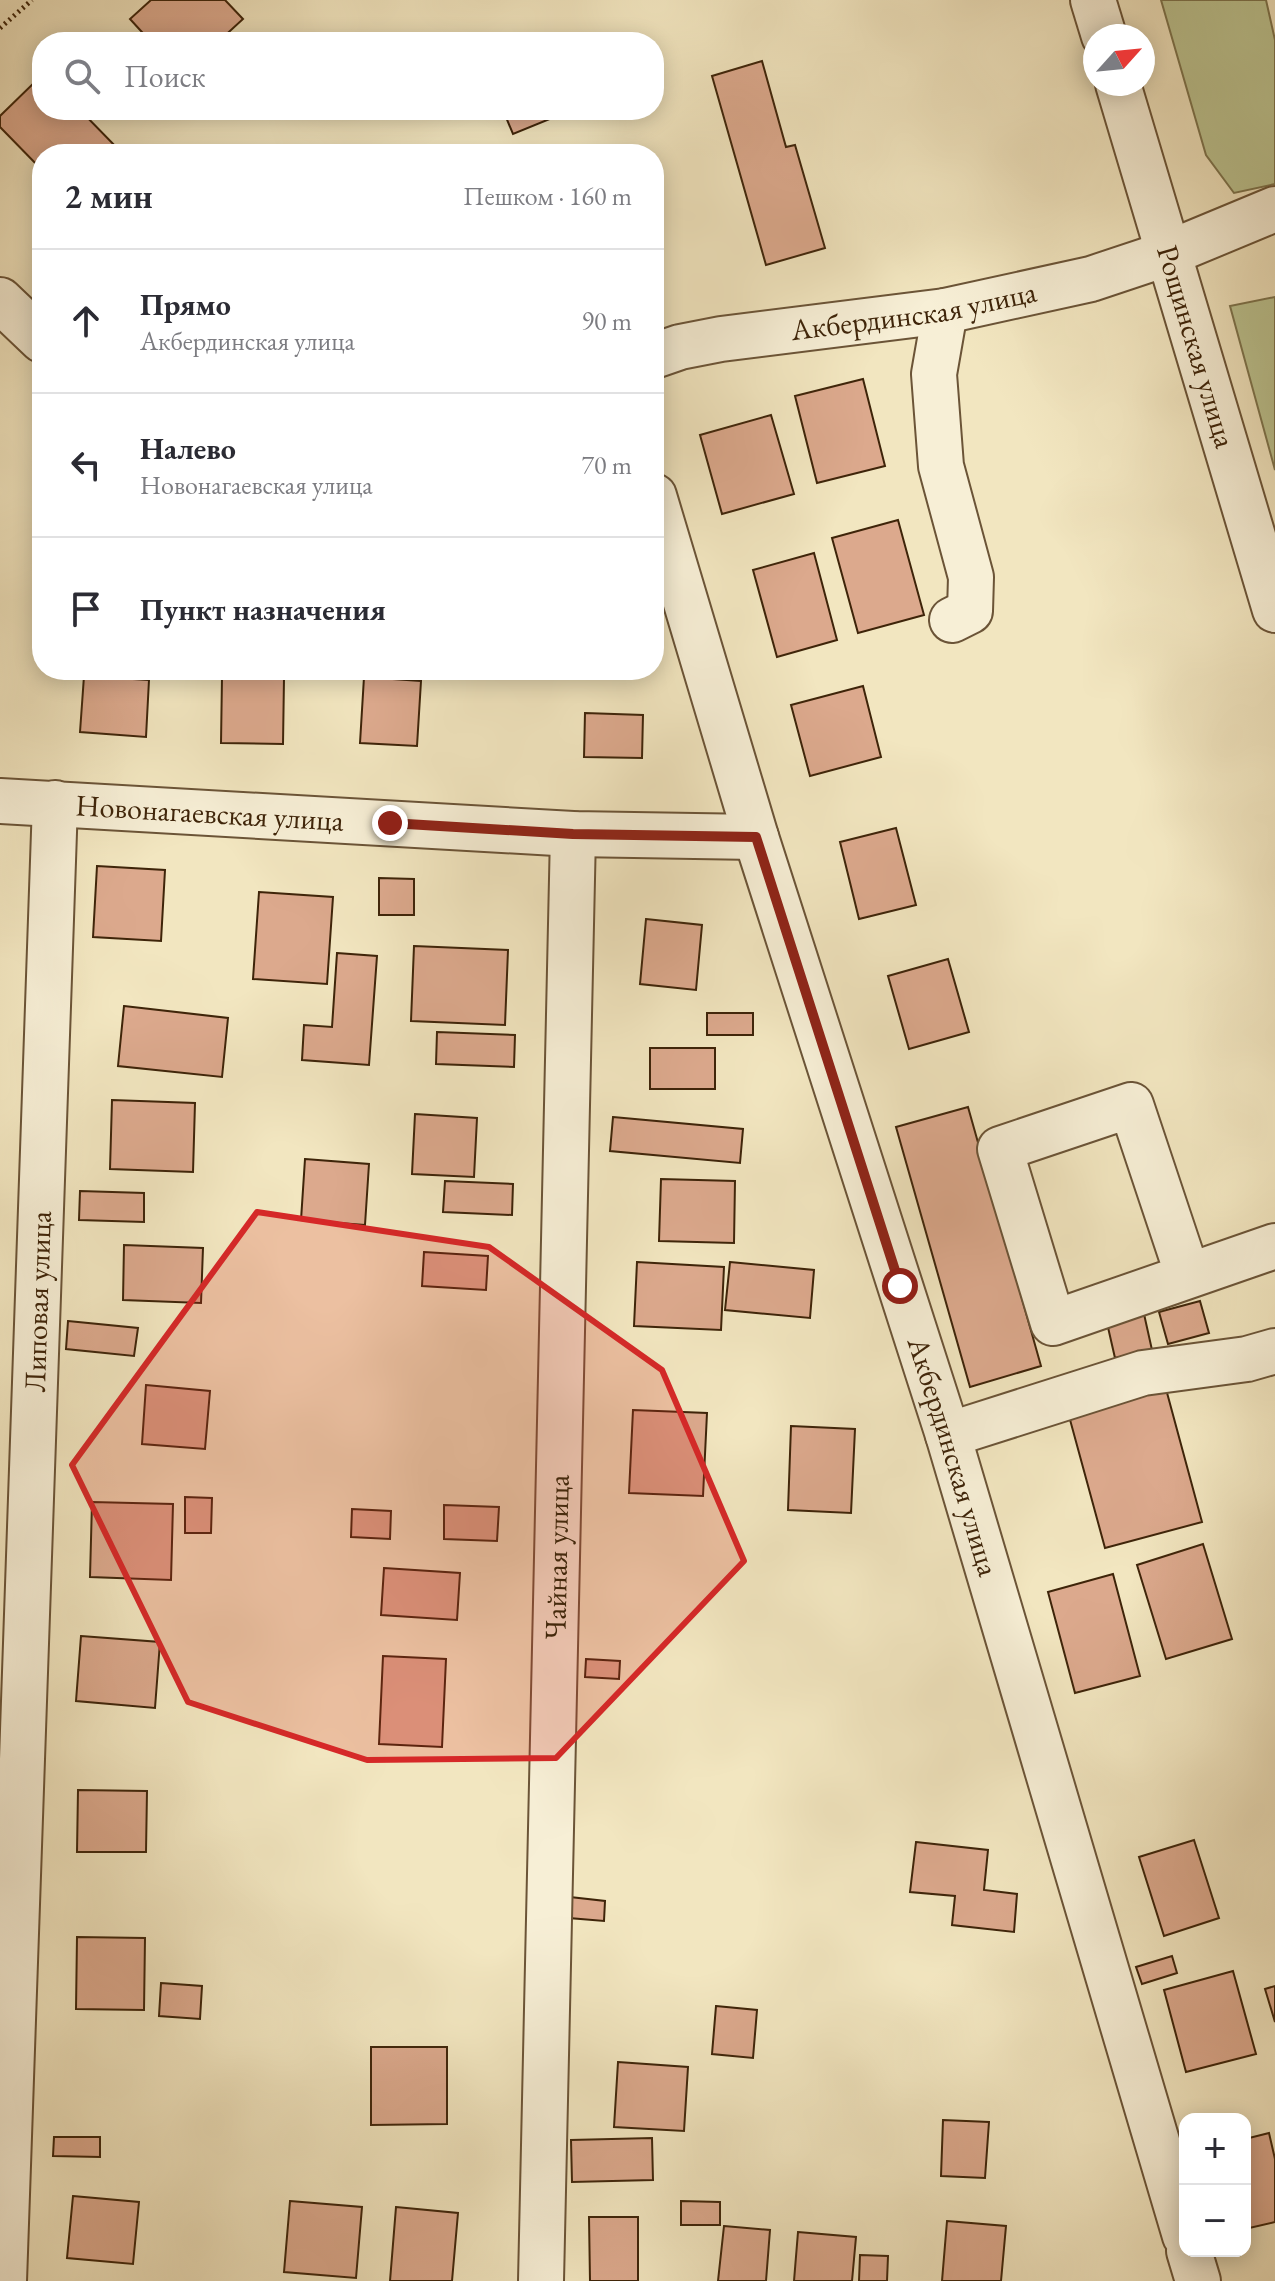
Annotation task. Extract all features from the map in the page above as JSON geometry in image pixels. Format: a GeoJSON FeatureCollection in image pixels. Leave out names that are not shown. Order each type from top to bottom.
{"type":"FeatureCollection","features":[{"type":"Feature","properties":{"kind":"street"},"geometry":{"type":"LineString","coordinates":[[1093,0],[1100,24]]}},
{"type":"Feature","properties":{"kind":"street","name":"Рощинская улица"},"geometry":{"type":"LineString","coordinates":[[1122,96],[1275,610]]}},
{"type":"Feature","properties":{"kind":"street","name":"Акбердинская улица"},"geometry":{"type":"LineString","coordinates":[[664,353],[721,339],[945,311],[1091,279],[1169,253],[1275,209]]}},
{"type":"Feature","properties":{"kind":"street"},"geometry":{"type":"LineString","coordinates":[[0,300],[32,330]]}},
{"type":"Feature","properties":{"kind":"street"},"geometry":{"type":"LineString","coordinates":[[945,311],[934,374],[941,466],[971,577],[970,611],[952,620]]}},
{"type":"Feature","properties":{"kind":"street","name":"Акбердинская улица"},"geometry":{"type":"LineString","coordinates":[[664,529],[756,837],[948,1435],[1179,2216]]}},
{"type":"Feature","properties":{"kind":"street","name":"Новонагаевская улица"},"geometry":{"type":"LineString","coordinates":[[0,801],[573,834],[756,837]]}},
{"type":"Feature","properties":{"kind":"street","name":"Липовая улица"},"geometry":{"type":"LineString","coordinates":[[4,2281],[55,803]]}},
{"type":"Feature","properties":{"kind":"street","name":"Чайная улица"},"geometry":{"type":"LineString","coordinates":[[541,2281],[573,834]]}},
{"type":"Feature","properties":{"kind":"street"},"geometry":{"type":"LineString","coordinates":[[1188,1276],[1131,1105],[1000,1149],[1053,1323],[1275,1246]]}},
{"type":"Feature","properties":{"kind":"street"},"geometry":{"type":"LineString","coordinates":[[948,1435],[1143,1373],[1247,1359],[1275,1351]]}},
{"type":"Feature","properties":{"kind":"street"},"geometry":{"type":"LineString","coordinates":[[1191,2257],[1198,2281]]}},
{"type":"Feature","properties":{"kind":"path"},"geometry":{"type":"LineString","coordinates":[[0,28],[32,0]]}},
{"type":"Feature","properties":{"kind":"highlighted area"},"geometry":{"type":"Polygon","coordinates":[[[257,1212],[489,1247],[662,1370],[744,1561],[556,1758],[367,1760],[188,1702],[72,1465],[257,1212]]]}},
{"type":"Feature","properties":{"kind":"green space"},"geometry":{"type":"Polygon","coordinates":[[[1161,0],[1266,0],[1275,40],[1275,184],[1234,193],[1206,155],[1161,0]]]}},
{"type":"Feature","properties":{"kind":"green space"},"geometry":{"type":"Polygon","coordinates":[[[1275,297],[1275,470],[1230,306],[1275,297]]]}},
{"type":"Feature","properties":{"kind":"building"},"geometry":{"type":"Polygon","coordinates":[[[151,0],[225,0],[243,19],[229,32],[142,32],[130,19],[151,0]]]}},
{"type":"Feature","properties":{"kind":"building"},"geometry":{"type":"Polygon","coordinates":[[[762,61],[786,147],[795,145],[825,248],[766,265],[712,76],[762,61]]]}},
{"type":"Feature","properties":{"kind":"building"},"geometry":{"type":"Polygon","coordinates":[[[32,85],[32,120],[90,120],[113,144],[32,144],[32,160],[0,127],[0,116],[32,85]]]}},
{"type":"Feature","properties":{"kind":"building"},"geometry":{"type":"Polygon","coordinates":[[[507,120],[547,120],[513,134],[507,120]]]}},
{"type":"Feature","properties":{"kind":"building"},"geometry":{"type":"Polygon","coordinates":[[[863,379],[885,466],[817,483],[795,396],[863,379]]]}},
{"type":"Feature","properties":{"kind":"building"},"geometry":{"type":"Polygon","coordinates":[[[771,415],[794,494],[722,514],[700,435],[771,415]]]}},
{"type":"Feature","properties":{"kind":"building"},"geometry":{"type":"Polygon","coordinates":[[[898,520],[924,615],[858,633],[832,538],[898,520]]]}},
{"type":"Feature","properties":{"kind":"building"},"geometry":{"type":"Polygon","coordinates":[[[814,553],[837,640],[777,657],[753,570],[814,553]]]}},
{"type":"Feature","properties":{"kind":"building"},"geometry":{"type":"Polygon","coordinates":[[[84,680],[149,680],[146,737],[80,732],[84,680]]]}},
{"type":"Feature","properties":{"kind":"building"},"geometry":{"type":"Polygon","coordinates":[[[222,680],[284,680],[283,744],[221,743],[222,680]]]}},
{"type":"Feature","properties":{"kind":"building"},"geometry":{"type":"Polygon","coordinates":[[[364,680],[421,681],[417,746],[360,743],[364,680]]]}},
{"type":"Feature","properties":{"kind":"building"},"geometry":{"type":"Polygon","coordinates":[[[863,686],[881,757],[810,776],[791,705],[863,686]]]}},
{"type":"Feature","properties":{"kind":"building"},"geometry":{"type":"Polygon","coordinates":[[[585,713],[643,715],[642,758],[584,757],[585,713]]]}},
{"type":"Feature","properties":{"kind":"building"},"geometry":{"type":"Polygon","coordinates":[[[896,828],[916,905],[859,919],[840,842],[896,828]]]}},
{"type":"Feature","properties":{"kind":"building"},"geometry":{"type":"Polygon","coordinates":[[[97,866],[165,870],[161,941],[93,937],[97,866]]]}},
{"type":"Feature","properties":{"kind":"building"},"geometry":{"type":"Polygon","coordinates":[[[379,878],[414,879],[414,915],[379,915],[379,878]]]}},
{"type":"Feature","properties":{"kind":"building"},"geometry":{"type":"Polygon","coordinates":[[[259,892],[333,897],[327,984],[253,979],[259,892]]]}},
{"type":"Feature","properties":{"kind":"building"},"geometry":{"type":"Polygon","coordinates":[[[646,919],[702,925],[696,990],[640,984],[646,919]]]}},
{"type":"Feature","properties":{"kind":"building"},"geometry":{"type":"Polygon","coordinates":[[[414,946],[508,950],[505,1025],[411,1021],[414,946]]]}},
{"type":"Feature","properties":{"kind":"building"},"geometry":{"type":"Polygon","coordinates":[[[337,953],[377,956],[369,1065],[302,1060],[304,1025],[332,1027],[337,953]]]}},
{"type":"Feature","properties":{"kind":"building"},"geometry":{"type":"Polygon","coordinates":[[[948,959],[969,1032],[909,1049],[888,976],[948,959]]]}},
{"type":"Feature","properties":{"kind":"building"},"geometry":{"type":"Polygon","coordinates":[[[124,1006],[228,1018],[222,1077],[118,1066],[124,1006]]]}},
{"type":"Feature","properties":{"kind":"building"},"geometry":{"type":"Polygon","coordinates":[[[707,1013],[753,1013],[753,1035],[707,1035],[707,1013]]]}},
{"type":"Feature","properties":{"kind":"building"},"geometry":{"type":"Polygon","coordinates":[[[437,1032],[515,1035],[514,1067],[436,1064],[437,1032]]]}},
{"type":"Feature","properties":{"kind":"building"},"geometry":{"type":"Polygon","coordinates":[[[650,1048],[715,1048],[715,1089],[650,1089],[650,1048]]]}},
{"type":"Feature","properties":{"kind":"building"},"geometry":{"type":"Polygon","coordinates":[[[112,1100],[195,1103],[193,1172],[110,1169],[112,1100]]]}},
{"type":"Feature","properties":{"kind":"building"},"geometry":{"type":"Polygon","coordinates":[[[968,1107],[1041,1366],[970,1387],[896,1127],[968,1107]]]}},
{"type":"Feature","properties":{"kind":"building"},"geometry":{"type":"Polygon","coordinates":[[[415,1114],[477,1118],[474,1177],[412,1174],[415,1114]]]}},
{"type":"Feature","properties":{"kind":"building"},"geometry":{"type":"Polygon","coordinates":[[[613,1117],[743,1129],[740,1163],[610,1151],[613,1117]]]}},
{"type":"Feature","properties":{"kind":"building"},"geometry":{"type":"Polygon","coordinates":[[[305,1159],[369,1164],[365,1225],[301,1220],[305,1159]]]}},
{"type":"Feature","properties":{"kind":"building"},"geometry":{"type":"Polygon","coordinates":[[[661,1179],[735,1181],[734,1243],[659,1241],[661,1179]]]}},
{"type":"Feature","properties":{"kind":"building"},"geometry":{"type":"Polygon","coordinates":[[[445,1181],[513,1184],[512,1215],[443,1212],[445,1181]]]}},
{"type":"Feature","properties":{"kind":"building"},"geometry":{"type":"Polygon","coordinates":[[[80,1191],[144,1193],[144,1222],[79,1220],[80,1191]]]}},
{"type":"Feature","properties":{"kind":"building"},"geometry":{"type":"Polygon","coordinates":[[[124,1245],[203,1248],[201,1303],[123,1300],[124,1245]]]}},
{"type":"Feature","properties":{"kind":"building"},"geometry":{"type":"Polygon","coordinates":[[[424,1252],[488,1256],[486,1290],[422,1286],[424,1252]]]}},
{"type":"Feature","properties":{"kind":"building"},"geometry":{"type":"Polygon","coordinates":[[[637,1262],[724,1267],[721,1330],[634,1326],[637,1262]]]}},
{"type":"Feature","properties":{"kind":"building"},"geometry":{"type":"Polygon","coordinates":[[[730,1262],[814,1270],[810,1318],[725,1310],[730,1262]]]}},
{"type":"Feature","properties":{"kind":"building"},"geometry":{"type":"Polygon","coordinates":[[[1200,1301],[1209,1333],[1168,1344],[1159,1312],[1200,1301]]]}},
{"type":"Feature","properties":{"kind":"building"},"geometry":{"type":"Polygon","coordinates":[[[1144,1314],[1152,1350],[1115,1358],[1107,1323],[1144,1314]]]}},
{"type":"Feature","properties":{"kind":"building"},"geometry":{"type":"Polygon","coordinates":[[[68,1321],[138,1328],[134,1356],[66,1349],[68,1321]]]}},
{"type":"Feature","properties":{"kind":"building"},"geometry":{"type":"Polygon","coordinates":[[[146,1385],[210,1391],[205,1449],[142,1444],[146,1385]]]}},
{"type":"Feature","properties":{"kind":"building"},"geometry":{"type":"Polygon","coordinates":[[[1166,1389],[1202,1522],[1105,1548],[1069,1416],[1166,1389]]]}},
{"type":"Feature","properties":{"kind":"building"},"geometry":{"type":"Polygon","coordinates":[[[633,1410],[707,1413],[703,1496],[629,1493],[633,1410]]]}},
{"type":"Feature","properties":{"kind":"building"},"geometry":{"type":"Polygon","coordinates":[[[791,1426],[855,1429],[851,1513],[788,1510],[791,1426]]]}},
{"type":"Feature","properties":{"kind":"building"},"geometry":{"type":"Polygon","coordinates":[[[185,1497],[212,1498],[211,1533],[185,1533],[185,1497]]]}},
{"type":"Feature","properties":{"kind":"building"},"geometry":{"type":"Polygon","coordinates":[[[92,1502],[173,1504],[171,1580],[90,1577],[92,1502]]]}},
{"type":"Feature","properties":{"kind":"building"},"geometry":{"type":"Polygon","coordinates":[[[444,1505],[499,1507],[497,1541],[444,1539],[444,1505]]]}},
{"type":"Feature","properties":{"kind":"building"},"geometry":{"type":"Polygon","coordinates":[[[352,1509],[391,1511],[390,1539],[351,1537],[352,1509]]]}},
{"type":"Feature","properties":{"kind":"building"},"geometry":{"type":"Polygon","coordinates":[[[1203,1544],[1232,1639],[1166,1659],[1137,1565],[1203,1544]]]}},
{"type":"Feature","properties":{"kind":"building"},"geometry":{"type":"Polygon","coordinates":[[[384,1568],[460,1573],[457,1620],[381,1615],[384,1568]]]}},
{"type":"Feature","properties":{"kind":"building"},"geometry":{"type":"Polygon","coordinates":[[[1113,1574],[1140,1676],[1075,1693],[1048,1592],[1113,1574]]]}},
{"type":"Feature","properties":{"kind":"building"},"geometry":{"type":"Polygon","coordinates":[[[81,1636],[160,1642],[155,1708],[76,1701],[81,1636]]]}},
{"type":"Feature","properties":{"kind":"building"},"geometry":{"type":"Polygon","coordinates":[[[383,1656],[446,1659],[442,1747],[379,1744],[383,1656]]]}},
{"type":"Feature","properties":{"kind":"building"},"geometry":{"type":"Polygon","coordinates":[[[586,1659],[620,1661],[619,1679],[585,1677],[586,1659]]]}},
{"type":"Feature","properties":{"kind":"building"},"geometry":{"type":"Polygon","coordinates":[[[78,1790],[147,1791],[146,1852],[77,1852],[78,1790]]]}},
{"type":"Feature","properties":{"kind":"building"},"geometry":{"type":"Polygon","coordinates":[[[1194,1840],[1219,1918],[1164,1936],[1139,1857],[1194,1840]]]}},
{"type":"Feature","properties":{"kind":"building"},"geometry":{"type":"Polygon","coordinates":[[[916,1842],[988,1850],[984,1890],[1017,1894],[1014,1932],[952,1925],[955,1896],[910,1892],[916,1842]]]}},
{"type":"Feature","properties":{"kind":"building"},"geometry":{"type":"Polygon","coordinates":[[[570,1897],[605,1901],[604,1921],[569,1918],[570,1897]]]}},
{"type":"Feature","properties":{"kind":"building"},"geometry":{"type":"Polygon","coordinates":[[[77,1937],[145,1938],[144,2010],[76,2009],[77,1937]]]}},
{"type":"Feature","properties":{"kind":"building"},"geometry":{"type":"Polygon","coordinates":[[[1172,1956],[1177,1973],[1142,1984],[1136,1967],[1172,1956]]]}},
{"type":"Feature","properties":{"kind":"building"},"geometry":{"type":"Polygon","coordinates":[[[1233,1971],[1256,2054],[1186,2072],[1164,1990],[1233,1971]]]}},
{"type":"Feature","properties":{"kind":"building"},"geometry":{"type":"Polygon","coordinates":[[[161,1983],[202,1986],[200,2019],[159,2016],[161,1983]]]}},
{"type":"Feature","properties":{"kind":"building"},"geometry":{"type":"Polygon","coordinates":[[[1275,1986],[1275,2022],[1265,1989],[1275,1986]]]}},
{"type":"Feature","properties":{"kind":"building"},"geometry":{"type":"Polygon","coordinates":[[[716,2006],[757,2010],[753,2058],[712,2054],[716,2006]]]}},
{"type":"Feature","properties":{"kind":"building"},"geometry":{"type":"Polygon","coordinates":[[[371,2047],[447,2047],[447,2124],[371,2125],[371,2047]]]}},
{"type":"Feature","properties":{"kind":"building"},"geometry":{"type":"Polygon","coordinates":[[[618,2062],[688,2067],[684,2131],[614,2127],[618,2062]]]}},
{"type":"Feature","properties":{"kind":"building"},"geometry":{"type":"Polygon","coordinates":[[[943,2120],[989,2122],[985,2178],[941,2176],[943,2120]]]}},
{"type":"Feature","properties":{"kind":"building"},"geometry":{"type":"Polygon","coordinates":[[[1269,2133],[1275,2159],[1275,2222],[1251,2228],[1251,2185],[1251,2138],[1269,2133]]]}},
{"type":"Feature","properties":{"kind":"building"},"geometry":{"type":"Polygon","coordinates":[[[54,2137],[100,2137],[100,2157],[53,2156],[54,2137]]]}},
{"type":"Feature","properties":{"kind":"building"},"geometry":{"type":"Polygon","coordinates":[[[652,2138],[653,2180],[572,2182],[571,2140],[652,2138]]]}},
{"type":"Feature","properties":{"kind":"building"},"geometry":{"type":"Polygon","coordinates":[[[73,2196],[139,2202],[133,2264],[67,2258],[73,2196]]]}},
{"type":"Feature","properties":{"kind":"building"},"geometry":{"type":"Polygon","coordinates":[[[290,2201],[362,2207],[356,2278],[284,2272],[290,2201]]]}},
{"type":"Feature","properties":{"kind":"building"},"geometry":{"type":"Polygon","coordinates":[[[681,2201],[720,2202],[720,2225],[681,2225],[681,2201]]]}},
{"type":"Feature","properties":{"kind":"building"},"geometry":{"type":"Polygon","coordinates":[[[396,2207],[458,2213],[452,2281],[390,2281],[396,2207]]]}},
{"type":"Feature","properties":{"kind":"building"},"geometry":{"type":"Polygon","coordinates":[[[589,2217],[638,2217],[638,2281],[590,2281],[589,2217]]]}},
{"type":"Feature","properties":{"kind":"building"},"geometry":{"type":"Polygon","coordinates":[[[947,2221],[1006,2226],[1001,2281],[942,2281],[947,2221]]]}},
{"type":"Feature","properties":{"kind":"building"},"geometry":{"type":"Polygon","coordinates":[[[724,2226],[770,2230],[766,2281],[718,2281],[724,2226]]]}},
{"type":"Feature","properties":{"kind":"building"},"geometry":{"type":"Polygon","coordinates":[[[798,2232],[856,2237],[852,2281],[794,2281],[798,2232]]]}},
{"type":"Feature","properties":{"kind":"building"},"geometry":{"type":"Polygon","coordinates":[[[860,2255],[888,2256],[887,2281],[859,2281],[860,2255]]]}},
{"type":"Feature","properties":{"kind":"route"},"geometry":{"type":"LineString","coordinates":[[390,823],[573,834],[756,837],[900,1286]]}}]}
